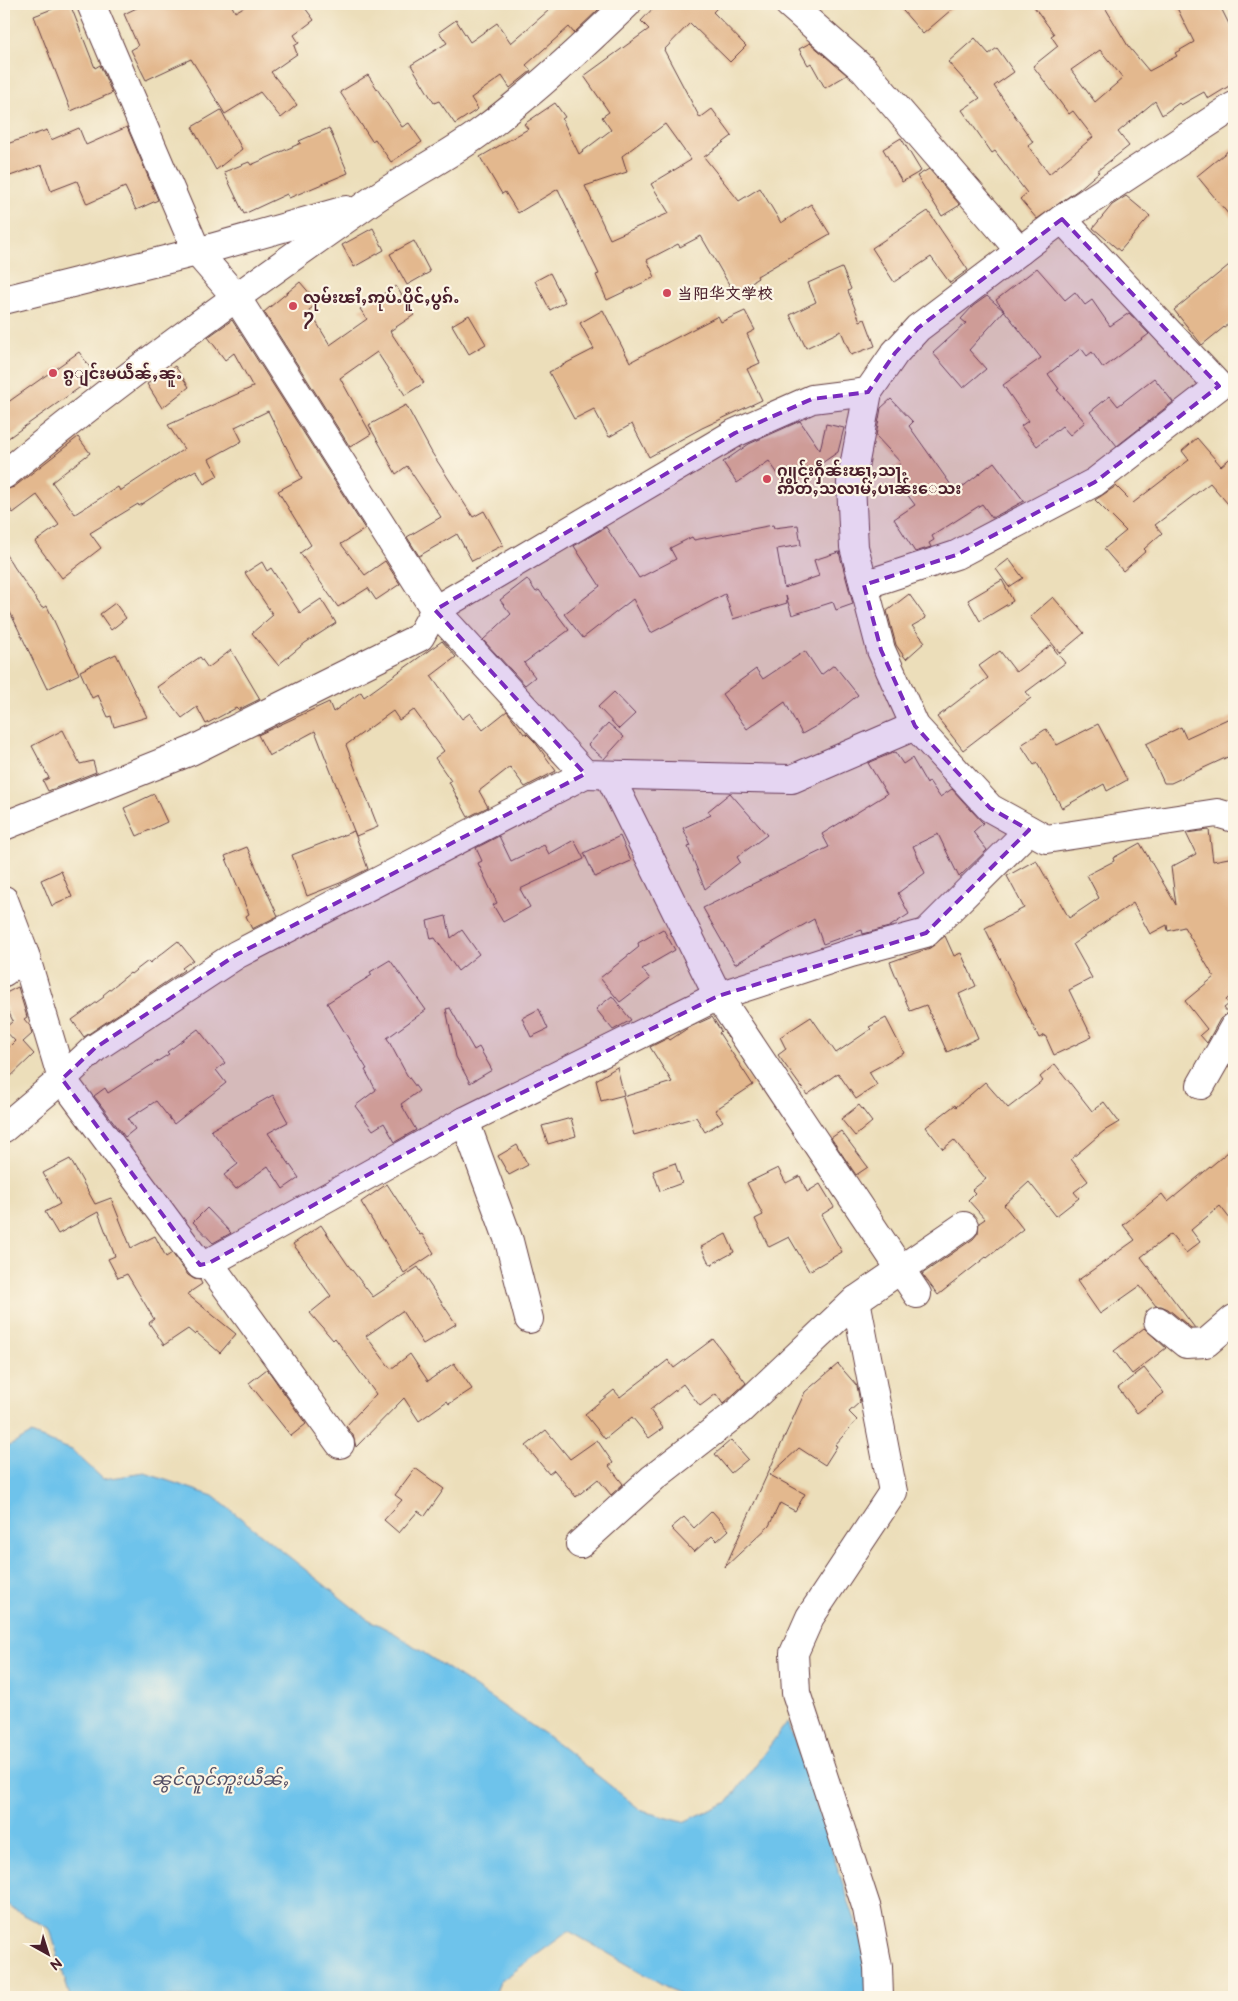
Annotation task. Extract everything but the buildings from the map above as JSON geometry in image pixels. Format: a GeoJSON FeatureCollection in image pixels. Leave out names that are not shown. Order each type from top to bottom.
{"type":"FeatureCollection","features":[{"type":"Feature","properties":{"kind":"street"},"geometry":{"type":"LineString","coordinates":[[91,4],[197,252],[236,297],[435,610],[597,775],[718,996],[917,1294]]}},
{"type":"Feature","properties":{"kind":"street"},"geometry":{"type":"LineString","coordinates":[[4,476],[53,435],[236,297],[365,205],[482,132],[581,48],[627,4]]}},
{"type":"Feature","properties":{"kind":"street"},"geometry":{"type":"LineString","coordinates":[[789,4],[864,70],[1020,251]]}},
{"type":"Feature","properties":{"kind":"street"},"geometry":{"type":"LineString","coordinates":[[1234,106],[1062,219],[918,328],[895,353],[868,392],[851,483],[854,547],[882,650],[915,726],[990,808],[1046,840],[1216,813],[1234,818]]}},
{"type":"Feature","properties":{"kind":"street"},"geometry":{"type":"LineString","coordinates":[[4,300],[197,252],[365,205]]}},
{"type":"Feature","properties":{"kind":"street"},"geometry":{"type":"LineString","coordinates":[[864,584],[956,555],[1095,482],[1219,386],[1062,219]]}},
{"type":"Feature","properties":{"kind":"street"},"geometry":{"type":"LineString","coordinates":[[4,826],[190,751],[420,637],[435,610],[735,433],[812,399],[868,392]]}},
{"type":"Feature","properties":{"kind":"street"},"geometry":{"type":"LineString","coordinates":[[4,1128],[95,1048],[236,955],[597,775],[792,779],[915,726]]}},
{"type":"Feature","properties":{"kind":"street"},"geometry":{"type":"LineString","coordinates":[[4,900],[25,955],[62,1079],[200,1264],[209,1264],[465,1121],[718,996],[851,953],[926,933],[1029,830]]}},
{"type":"Feature","properties":{"kind":"street"},"geometry":{"type":"LineString","coordinates":[[4,972],[25,955]]}},
{"type":"Feature","properties":{"kind":"street"},"geometry":{"type":"LineString","coordinates":[[1201,1085],[1234,1027]]}},
{"type":"Feature","properties":{"kind":"street"},"geometry":{"type":"LineString","coordinates":[[465,1121],[509,1241],[528,1319]]}},
{"type":"Feature","properties":{"kind":"street"},"geometry":{"type":"LineString","coordinates":[[580,1544],[653,1478],[738,1411],[856,1300],[964,1226]]}},
{"type":"Feature","properties":{"kind":"street"},"geometry":{"type":"LineString","coordinates":[[209,1264],[340,1444]]}},
{"type":"Feature","properties":{"kind":"street"},"geometry":{"type":"LineString","coordinates":[[856,1300],[893,1492],[810,1617],[794,1653],[796,1693],[867,1909],[878,1967],[879,1997]]}},
{"type":"Feature","properties":{"kind":"street"},"geometry":{"type":"LineString","coordinates":[[1158,1321],[1186,1344],[1206,1343],[1234,1319]]}},
{"type":"Feature","properties":{"kind":"highlighted area"},"geometry":{"type":"Polygon","coordinates":[[[1062,219],[1219,386],[1095,482],[956,555],[864,585],[881,650],[915,726],[990,808],[1029,830],[926,933],[718,996],[465,1121],[209,1263],[200,1265],[62,1079],[95,1048],[236,955],[585,774],[435,610],[735,433],[812,399],[868,392],[895,353],[918,328],[1062,219]]]}},
{"type":"Feature","properties":{"kind":"water","name":"ၼွင်လူင်ဢူးယဵၼ်ႇ"},"geometry":{"type":"Polygon","coordinates":[[[31,1434],[72,1450],[103,1479],[145,1473],[213,1496],[366,1618],[396,1634],[553,1740],[642,1811],[683,1822],[728,1802],[788,1721],[873,1973],[873,1997],[681,1997],[681,1995],[569,1931],[500,1982],[494,1997],[70,1997],[50,1929],[4,1904],[4,1449],[31,1434]]]}},
{"type":"Feature","properties":{"kind":"place","name":"当阳华文学校"},"geometry":{"type":"Point","coordinates":[667,293]}},
{"type":"Feature","properties":{"kind":"place","name":"လုမ်းၽၢႆႇဢုပ်ႉပိူင်ႇပွၵ်ႉ ႒"},"geometry":{"type":"Point","coordinates":[293,306]}},
{"type":"Feature","properties":{"kind":"place","name":"ၵွျင်းမယဵၼ်ႇၼူႉ"},"geometry":{"type":"Point","coordinates":[53,373]}},
{"type":"Feature","properties":{"kind":"place","name":"ႁူင်းႁဵၼ်းၽႃႇသႃႇ ဢိတ်ႇသလၢမ်ႇပၢၼ်းေသး"},"geometry":{"type":"Point","coordinates":[767,479]}}]}
